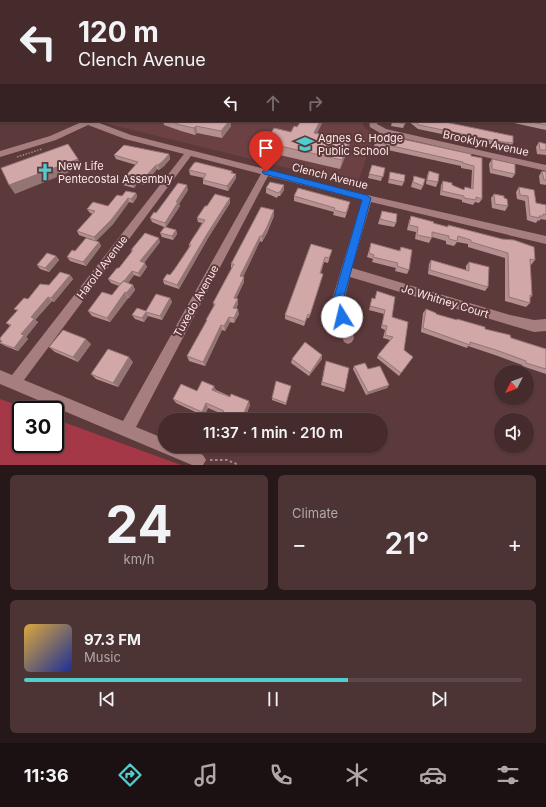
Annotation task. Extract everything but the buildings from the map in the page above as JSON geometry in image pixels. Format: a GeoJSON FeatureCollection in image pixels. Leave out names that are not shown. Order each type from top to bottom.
{"type":"FeatureCollection","features":[{"type":"Feature","properties":{"kind":"street","name":"Clench Avenue"},"geometry":{"type":"LineString","coordinates":[[89,122],[121,135],[366,198],[546,242]]}},
{"type":"Feature","properties":{"kind":"street"},"geometry":{"type":"LineString","coordinates":[[0,154],[44,142],[89,122]]}},
{"type":"Feature","properties":{"kind":"street","name":"Brooklyn Avenue"},"geometry":{"type":"LineString","coordinates":[[375,124],[395,134],[546,168]]}},
{"type":"Feature","properties":{"kind":"street","name":"Harold Avenue"},"geometry":{"type":"LineString","coordinates":[[14,383],[190,152]]}},
{"type":"Feature","properties":{"kind":"street","name":"Tuxedo Avenue"},"geometry":{"type":"LineString","coordinates":[[126,430],[266,172]]}},
{"type":"Feature","properties":{"kind":"street"},"geometry":{"type":"LineString","coordinates":[[348,338],[339,307],[339,297],[366,198]]}},
{"type":"Feature","properties":{"kind":"street","name":"Jo Whitney Court"},"geometry":{"type":"LineString","coordinates":[[346,271],[510,320],[534,326],[546,325]]}},
{"type":"Feature","properties":{"kind":"street"},"geometry":{"type":"LineString","coordinates":[[0,377],[198,460]]}},
{"type":"Feature","properties":{"kind":"path"},"geometry":{"type":"LineString","coordinates":[[198,460],[227,460],[240,465]]}},
{"type":"Feature","properties":{"kind":"shaded area","name":"Agnes G. Hodge Public School"},"geometry":{"type":"Polygon","coordinates":[[[363,122],[366,129],[375,134],[357,185],[104,123],[363,122]]]}},
{"type":"Feature","properties":{"kind":"shaded area"},"geometry":{"type":"Polygon","coordinates":[[[0,399],[12,403],[12,453],[64,453],[64,422],[181,465],[0,465],[0,399]]]}},
{"type":"Feature","properties":{"kind":"place","name":"Agnes G. Hodge Public School"},"geometry":{"type":"Point","coordinates":[305,144]}},
{"type":"Feature","properties":{"kind":"place","name":"New Life Pentecostal Assembly"},"geometry":{"type":"Point","coordinates":[45,172]}},
{"type":"Feature","properties":{"kind":"route"},"geometry":{"type":"LineString","coordinates":[[266,172],[366,198],[339,297],[339,307],[342,317]]}}]}
